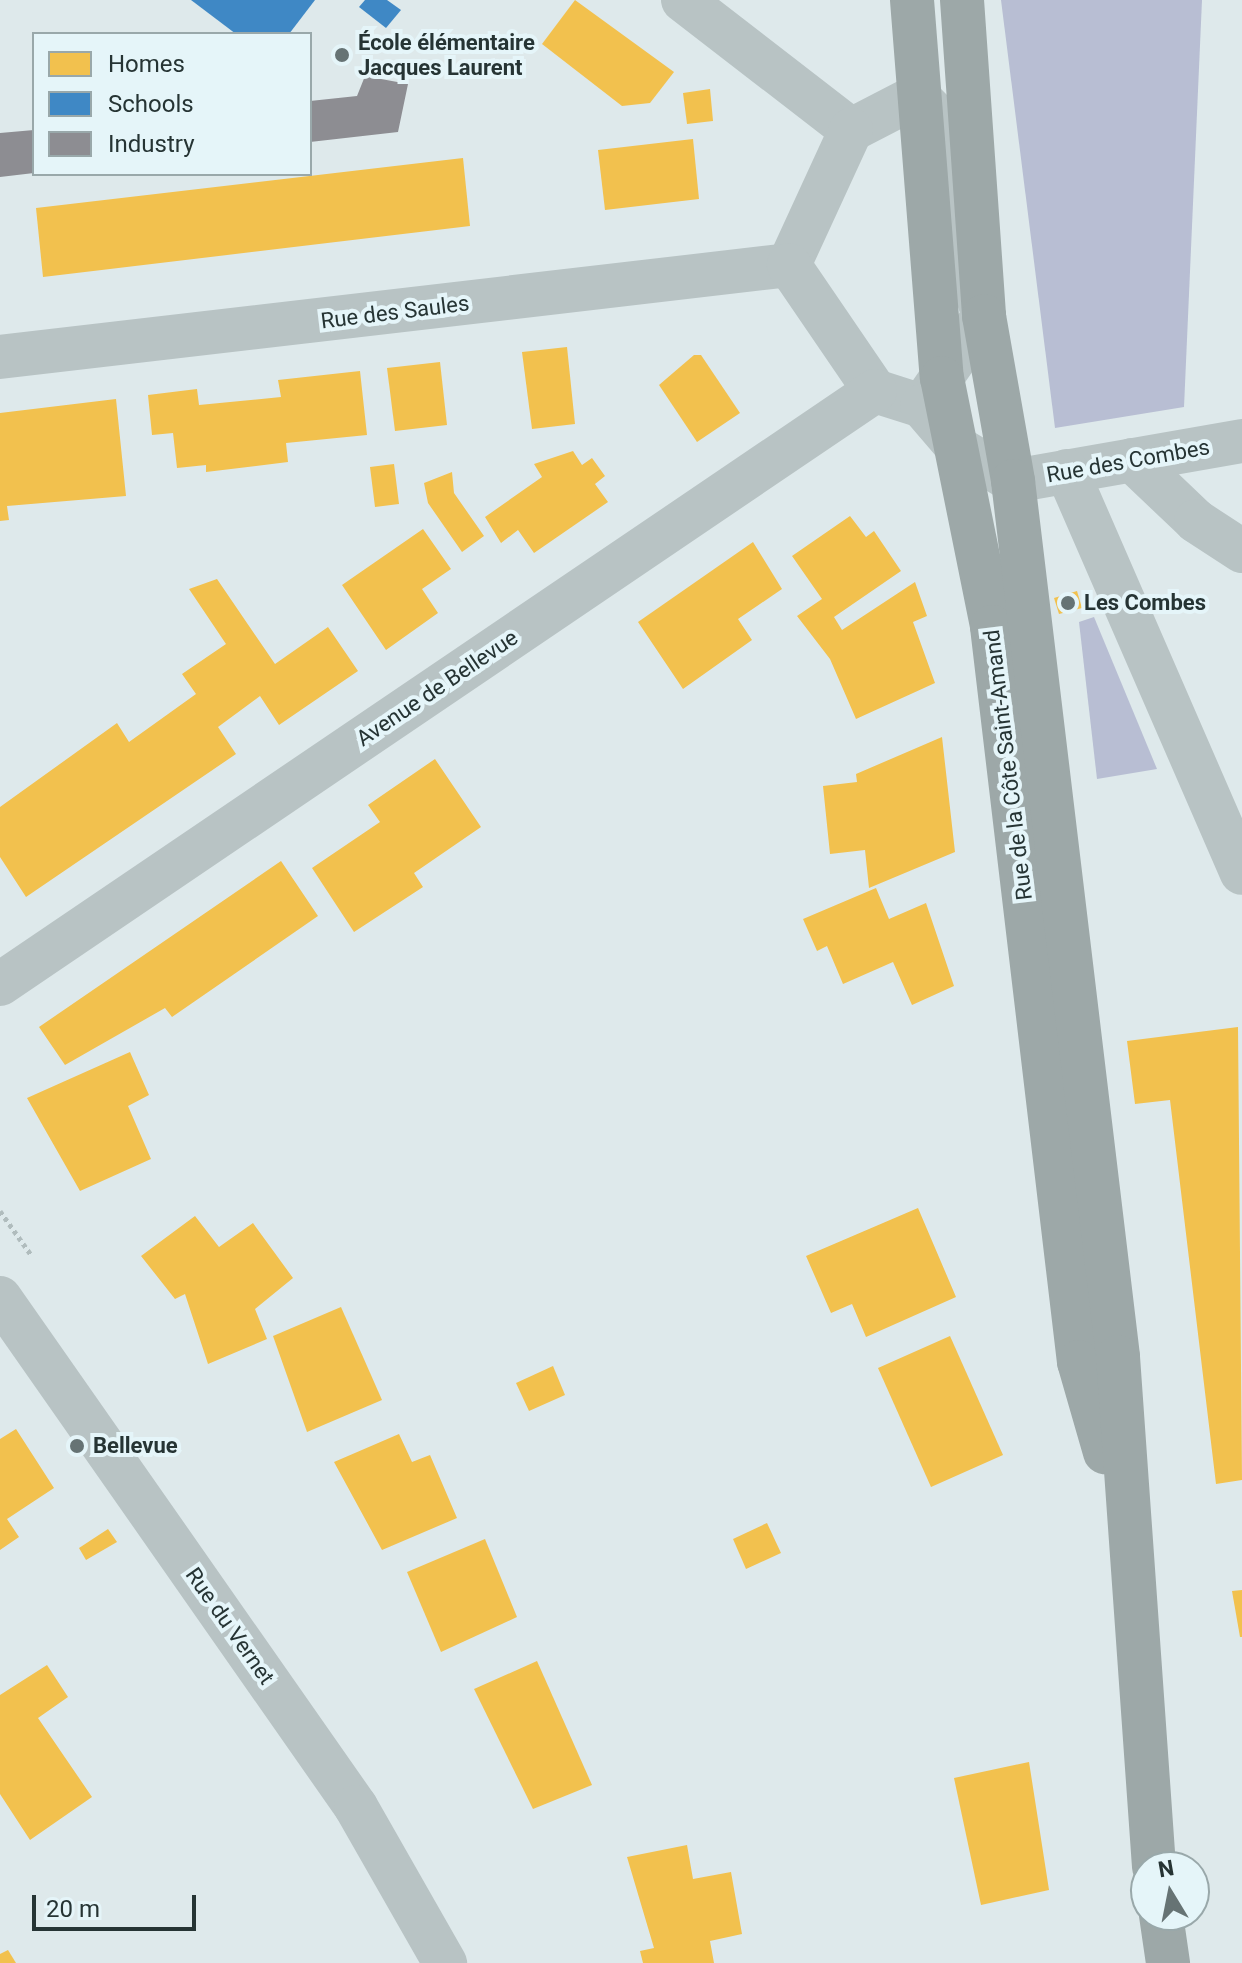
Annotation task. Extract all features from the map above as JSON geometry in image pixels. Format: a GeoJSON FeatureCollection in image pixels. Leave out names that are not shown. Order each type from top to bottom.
{"type":"FeatureCollection","features":[{"type":"Feature","properties":{"kind":"main road","name":"Rue de la Côte Saint-Amand"},"geometry":{"type":"LineString","coordinates":[[912,0],[932,392],[958,448],[992,627],[1079,1362],[1127,1527]]}},
{"type":"Feature","properties":{"kind":"main road","name":"Rue de la Côte Saint-Amand"},"geometry":{"type":"LineString","coordinates":[[962,0],[984,316],[1013,481],[1118,1357],[1127,1527],[1141,1626],[1145,1802],[1152,1851]]}},
{"type":"Feature","properties":{"kind":"main road"},"geometry":{"type":"LineString","coordinates":[[1163,1931],[1168,1963]]}},
{"type":"Feature","properties":{"kind":"street"},"geometry":{"type":"LineString","coordinates":[[683,0],[851,130]]}},
{"type":"Feature","properties":{"kind":"street"},"geometry":{"type":"LineString","coordinates":[[917,96],[941,120],[946,198],[984,316],[932,392],[875,391],[789,265],[851,130],[917,96]]}},
{"type":"Feature","properties":{"kind":"street","name":"Rue des Saules"},"geometry":{"type":"LineString","coordinates":[[0,357],[789,265]]}},
{"type":"Feature","properties":{"kind":"street","name":"Avenue de Bellevue"},"geometry":{"type":"LineString","coordinates":[[0,984],[875,391]]}},
{"type":"Feature","properties":{"kind":"street","name":"Rue des Combes"},"geometry":{"type":"LineString","coordinates":[[1013,481],[1242,441]]}},
{"type":"Feature","properties":{"kind":"street"},"geometry":{"type":"LineString","coordinates":[[958,448],[1013,481]]}},
{"type":"Feature","properties":{"kind":"street"},"geometry":{"type":"LineString","coordinates":[[1132,460],[1196,521],[1242,551]]}},
{"type":"Feature","properties":{"kind":"street"},"geometry":{"type":"LineString","coordinates":[[1067,471],[1242,873]]}},
{"type":"Feature","properties":{"kind":"street","name":"Rue du Vernet"},"geometry":{"type":"LineString","coordinates":[[0,1298],[356,1807],[445,1963]]}},
{"type":"Feature","properties":{"kind":"shaded area"},"geometry":{"type":"Polygon","coordinates":[[[1001,0],[1202,0],[1184,407],[1055,428],[1001,0]]]}},
{"type":"Feature","properties":{"kind":"shaded area"},"geometry":{"type":"Polygon","coordinates":[[[1094,617],[1157,769],[1097,779],[1079,622],[1094,617]]]}},
{"type":"Feature","properties":{"kind":"building: Homes"},"geometry":{"type":"Polygon","coordinates":[[[575,0],[674,72],[650,103],[622,106],[542,44],[575,0]]]}},
{"type":"Feature","properties":{"kind":"building: Homes"},"geometry":{"type":"Polygon","coordinates":[[[710,89],[713,121],[687,124],[683,93],[710,89]]]}},
{"type":"Feature","properties":{"kind":"building: Homes"},"geometry":{"type":"Polygon","coordinates":[[[693,139],[699,199],[605,210],[598,150],[693,139]]]}},
{"type":"Feature","properties":{"kind":"building: Homes"},"geometry":{"type":"Polygon","coordinates":[[[463,158],[470,226],[43,277],[36,208],[463,158]]]}},
{"type":"Feature","properties":{"kind":"building: Homes"},"geometry":{"type":"Polygon","coordinates":[[[567,347],[575,424],[532,429],[522,352],[567,347]]]}},
{"type":"Feature","properties":{"kind":"building: Homes"},"geometry":{"type":"Polygon","coordinates":[[[694,355],[701,355],[740,413],[697,442],[659,385],[694,355]]]}},
{"type":"Feature","properties":{"kind":"building: Homes"},"geometry":{"type":"Polygon","coordinates":[[[440,362],[447,425],[395,431],[387,368],[440,362]]]}},
{"type":"Feature","properties":{"kind":"building: Homes"},"geometry":{"type":"Polygon","coordinates":[[[360,371],[367,435],[286,443],[288,462],[206,472],[206,465],[177,468],[173,433],[152,435],[148,395],[197,389],[199,405],[281,397],[278,380],[360,371]]]}},
{"type":"Feature","properties":{"kind":"building: Homes"},"geometry":{"type":"Polygon","coordinates":[[[116,399],[126,496],[7,506],[9,520],[0,521],[0,413],[116,399]]]}},
{"type":"Feature","properties":{"kind":"building: Homes"},"geometry":{"type":"Polygon","coordinates":[[[573,451],[582,465],[592,458],[605,476],[595,484],[608,502],[534,553],[518,530],[501,543],[485,517],[542,477],[534,464],[573,451]]]}},
{"type":"Feature","properties":{"kind":"building: Homes"},"geometry":{"type":"Polygon","coordinates":[[[394,464],[399,504],[375,507],[370,467],[394,464]]]}},
{"type":"Feature","properties":{"kind":"building: Homes"},"geometry":{"type":"Polygon","coordinates":[[[452,472],[454,493],[484,536],[462,552],[428,503],[424,483],[452,472]]]}},
{"type":"Feature","properties":{"kind":"building: Homes"},"geometry":{"type":"Polygon","coordinates":[[[850,516],[866,537],[874,531],[901,571],[834,617],[842,630],[915,582],[927,616],[913,622],[935,683],[856,719],[830,659],[797,616],[822,599],[792,556],[850,516]]]}},
{"type":"Feature","properties":{"kind":"building: Homes"},"geometry":{"type":"Polygon","coordinates":[[[423,529],[451,569],[422,589],[438,613],[386,650],[342,585],[423,529]]]}},
{"type":"Feature","properties":{"kind":"building: Homes"},"geometry":{"type":"Polygon","coordinates":[[[753,542],[782,589],[738,619],[752,640],[683,689],[638,622],[753,542]]]}},
{"type":"Feature","properties":{"kind":"building: Homes"},"geometry":{"type":"Polygon","coordinates":[[[217,579],[275,664],[328,627],[358,671],[279,725],[260,696],[218,727],[236,754],[26,897],[0,857],[0,807],[117,723],[129,742],[196,694],[182,674],[226,644],[189,589],[217,579]]]}},
{"type":"Feature","properties":{"kind":"building: Homes","name":"Les Combes"},"geometry":{"type":"Polygon","coordinates":[[[1077,591],[1082,608],[1059,614],[1054,598],[1077,591]]]}},
{"type":"Feature","properties":{"kind":"building: Homes"},"geometry":{"type":"Polygon","coordinates":[[[942,737],[955,852],[869,888],[865,850],[830,854],[823,786],[857,782],[856,774],[942,737]]]}},
{"type":"Feature","properties":{"kind":"building: Homes"},"geometry":{"type":"Polygon","coordinates":[[[435,759],[481,827],[414,873],[423,887],[354,932],[312,868],[380,822],[368,805],[435,759]]]}},
{"type":"Feature","properties":{"kind":"building: Homes"},"geometry":{"type":"Polygon","coordinates":[[[281,861],[318,916],[172,1017],[165,1008],[65,1065],[39,1027],[281,861]]]}},
{"type":"Feature","properties":{"kind":"building: Homes"},"geometry":{"type":"Polygon","coordinates":[[[876,888],[889,919],[926,903],[954,986],[912,1005],[893,962],[843,984],[827,946],[817,951],[803,919],[876,888]]]}},
{"type":"Feature","properties":{"kind":"building: Homes"},"geometry":{"type":"Polygon","coordinates":[[[1238,1027],[1242,1480],[1216,1484],[1170,1100],[1135,1104],[1127,1041],[1238,1027]]]}},
{"type":"Feature","properties":{"kind":"building: Homes"},"geometry":{"type":"Polygon","coordinates":[[[130,1052],[149,1095],[128,1106],[151,1159],[80,1191],[27,1098],[130,1052]]]}},
{"type":"Feature","properties":{"kind":"building: Homes"},"geometry":{"type":"Polygon","coordinates":[[[918,1208],[956,1297],[866,1337],[852,1304],[831,1313],[806,1256],[918,1208]]]}},
{"type":"Feature","properties":{"kind":"building: Homes"},"geometry":{"type":"Polygon","coordinates":[[[195,1216],[219,1247],[253,1223],[293,1278],[255,1309],[267,1339],[208,1364],[185,1294],[175,1299],[141,1256],[195,1216]]]}},
{"type":"Feature","properties":{"kind":"building: Homes"},"geometry":{"type":"Polygon","coordinates":[[[341,1307],[382,1400],[307,1432],[273,1336],[341,1307]]]}},
{"type":"Feature","properties":{"kind":"building: Homes"},"geometry":{"type":"Polygon","coordinates":[[[950,1336],[1003,1455],[931,1487],[878,1368],[950,1336]]]}},
{"type":"Feature","properties":{"kind":"building: Homes"},"geometry":{"type":"Polygon","coordinates":[[[553,1366],[565,1395],[529,1411],[516,1383],[553,1366]]]}},
{"type":"Feature","properties":{"kind":"building: Homes"},"geometry":{"type":"Polygon","coordinates":[[[16,1429],[54,1488],[7,1519],[19,1537],[0,1550],[0,1439],[16,1429]]]}},
{"type":"Feature","properties":{"kind":"building: Homes"},"geometry":{"type":"Polygon","coordinates":[[[399,1434],[412,1462],[430,1455],[457,1518],[382,1550],[334,1462],[399,1434]]]}},
{"type":"Feature","properties":{"kind":"building: Homes"},"geometry":{"type":"Polygon","coordinates":[[[767,1523],[781,1553],[746,1569],[733,1539],[767,1523]]]}},
{"type":"Feature","properties":{"kind":"building: Homes"},"geometry":{"type":"Polygon","coordinates":[[[108,1529],[117,1542],[86,1560],[79,1548],[108,1529]]]}},
{"type":"Feature","properties":{"kind":"building: Homes"},"geometry":{"type":"Polygon","coordinates":[[[485,1539],[517,1617],[441,1652],[407,1572],[485,1539]]]}},
{"type":"Feature","properties":{"kind":"building: Homes"},"geometry":{"type":"Polygon","coordinates":[[[1242,1590],[1242,1637],[1240,1637],[1232,1591],[1242,1590]]]}},
{"type":"Feature","properties":{"kind":"building: Homes"},"geometry":{"type":"Polygon","coordinates":[[[537,1661],[592,1785],[533,1809],[474,1689],[537,1661]]]}},
{"type":"Feature","properties":{"kind":"building: Homes"},"geometry":{"type":"Polygon","coordinates":[[[47,1665],[68,1697],[38,1718],[92,1797],[30,1840],[0,1794],[0,1695],[47,1665]]]}},
{"type":"Feature","properties":{"kind":"building: Homes"},"geometry":{"type":"Polygon","coordinates":[[[1029,1762],[1049,1890],[981,1905],[954,1778],[1029,1762]]]}},
{"type":"Feature","properties":{"kind":"building: Homes"},"geometry":{"type":"Polygon","coordinates":[[[687,1845],[693,1879],[731,1872],[742,1934],[710,1941],[714,1963],[643,1963],[640,1951],[654,1948],[627,1857],[687,1845]]]}},
{"type":"Feature","properties":{"kind":"building: Homes"},"geometry":{"type":"Polygon","coordinates":[[[8,1950],[16,1963],[0,1963],[0,1954],[8,1950]]]}},
{"type":"Feature","properties":{"kind":"building: Schools"},"geometry":{"type":"Polygon","coordinates":[[[191,0],[315,0],[291,32],[233,32],[191,0]]]}},
{"type":"Feature","properties":{"kind":"building: Schools"},"geometry":{"type":"Polygon","coordinates":[[[365,0],[387,0],[401,10],[386,28],[359,7],[365,0]]]}},
{"type":"Feature","properties":{"kind":"building: Industry"},"geometry":{"type":"Polygon","coordinates":[[[365,76],[408,84],[398,132],[312,142],[312,101],[357,96],[365,76]]]}},
{"type":"Feature","properties":{"kind":"building: Industry"},"geometry":{"type":"Polygon","coordinates":[[[32,130],[32,173],[0,177],[0,133],[32,130]]]}},
{"type":"Feature","properties":{"kind":"place","name":"École élémentaire Jacques Laurent"},"geometry":{"type":"Point","coordinates":[342,55]}},
{"type":"Feature","properties":{"kind":"place","name":"Les Combes"},"geometry":{"type":"Point","coordinates":[1068,603]}},
{"type":"Feature","properties":{"kind":"place","name":"Bellevue"},"geometry":{"type":"Point","coordinates":[77,1446]}}]}
